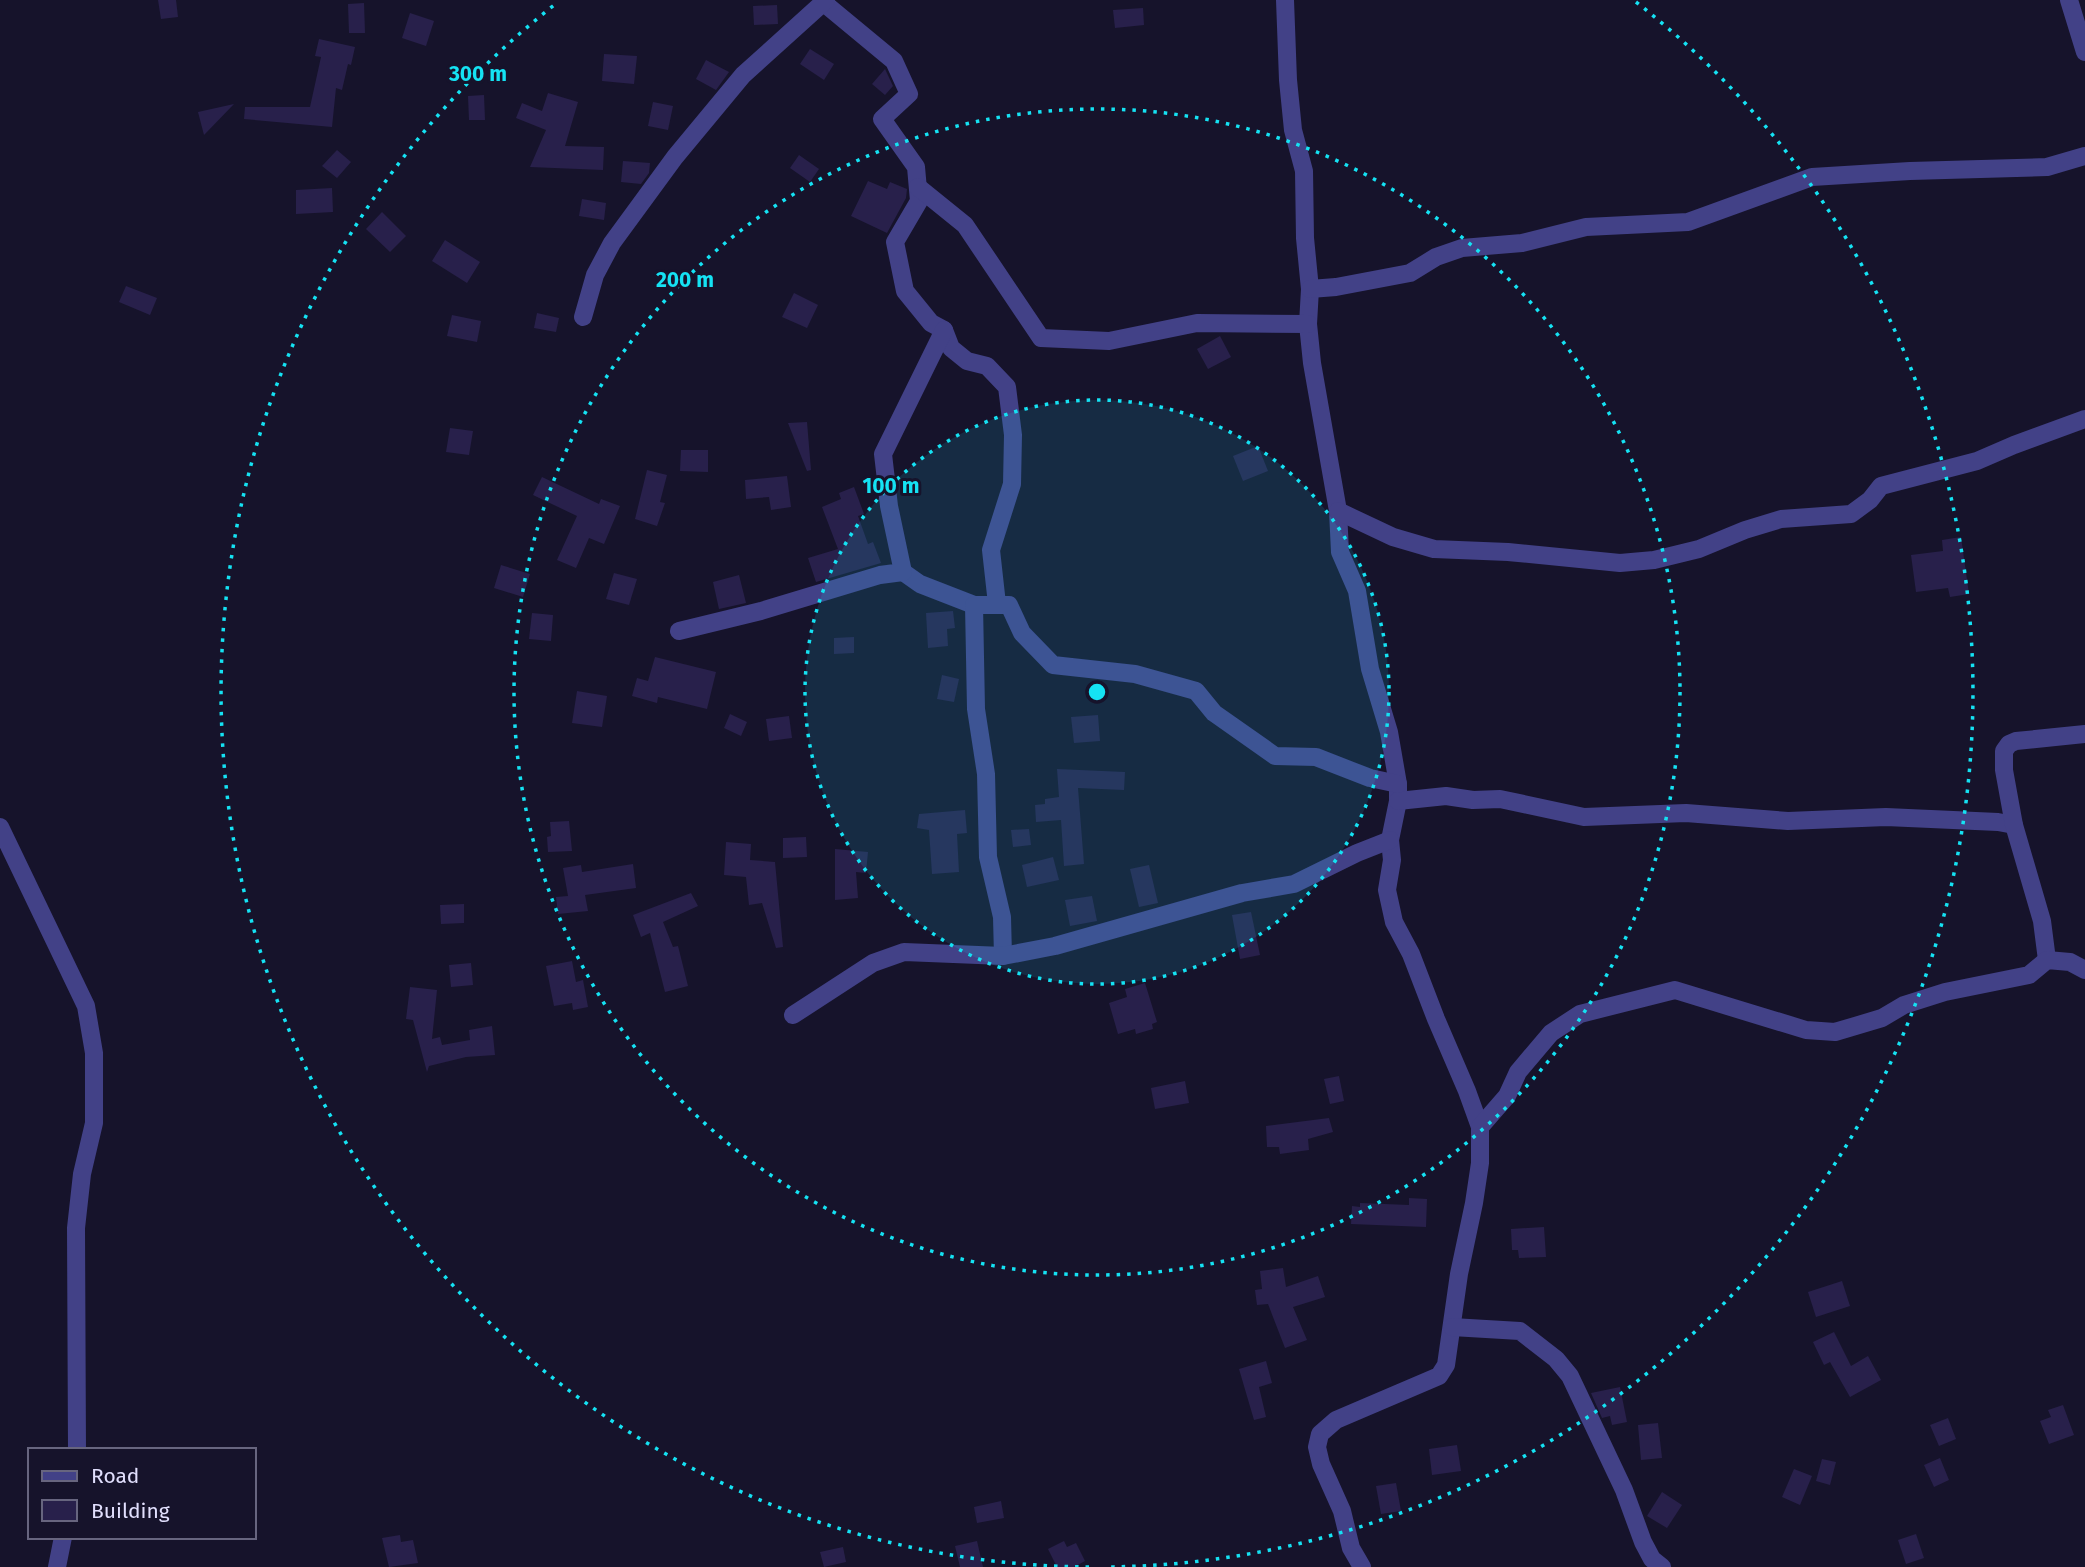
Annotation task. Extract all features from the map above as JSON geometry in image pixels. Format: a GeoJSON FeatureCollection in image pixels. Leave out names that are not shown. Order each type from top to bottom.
{"type":"FeatureCollection","features":[{"type":"Feature","properties":{"kind":"street"},"geometry":{"type":"LineString","coordinates":[[1285,0],[1292,117],[1304,171],[1305,238],[1310,289],[1308,324],[1312,363],[1338,511],[1340,552],[1356,590],[1370,669],[1389,732],[1398,793],[1390,840],[1392,860],[1387,890],[1394,922],[1411,954],[1480,1127],[1480,1163],[1475,1203],[1459,1274],[1446,1365],[1439,1376],[1336,1420],[1320,1434],[1317,1447],[1321,1464],[1342,1511],[1351,1548],[1362,1567]]}},
{"type":"Feature","properties":{"kind":"street"},"geometry":{"type":"LineString","coordinates":[[2069,0],[2085,52]]}},
{"type":"Feature","properties":{"kind":"street"},"geometry":{"type":"LineString","coordinates":[[583,317],[595,275],[612,243],[667,167],[743,75],[825,1],[894,61],[909,93],[882,119],[916,167],[919,201],[895,242],[905,291],[931,323],[944,330],[951,348],[967,361],[987,366],[1007,387],[1013,435],[1012,484],[991,550],[998,604]]}},
{"type":"Feature","properties":{"kind":"street"},"geometry":{"type":"LineString","coordinates":[[1310,289],[1336,287],[1410,273],[1436,257],[1462,248],[1522,243],[1586,227],[1688,222],[1812,177],[2047,167],[2085,156]]}},
{"type":"Feature","properties":{"kind":"street"},"geometry":{"type":"LineString","coordinates":[[918,187],[965,225],[1041,338],[1109,341],[1197,323],[1308,324]]}},
{"type":"Feature","properties":{"kind":"street"},"geometry":{"type":"LineString","coordinates":[[903,572],[889,506],[883,454],[944,330]]}},
{"type":"Feature","properties":{"kind":"street"},"geometry":{"type":"LineString","coordinates":[[1338,511],[1393,537],[1434,549],[1508,552],[1620,563],[1654,560],[1699,549],[1781,519],[1851,514],[1870,500],[1881,486],[1977,461],[2085,419]]}},
{"type":"Feature","properties":{"kind":"street"},"geometry":{"type":"LineString","coordinates":[[679,631],[761,611],[880,575],[903,572],[920,584],[974,605],[1009,605],[1022,633],[1053,665],[1135,674],[1196,691],[1214,713],[1275,756],[1316,757],[1370,778],[1398,793],[1473,800],[1500,799],[1584,817],[1686,813],[1788,821],[1886,817],[2014,825]]}},
{"type":"Feature","properties":{"kind":"street"},"geometry":{"type":"LineString","coordinates":[[974,605],[976,709],[986,774],[988,857],[1002,917],[1003,956]]}},
{"type":"Feature","properties":{"kind":"street"},"geometry":{"type":"LineString","coordinates":[[2047,960],[2042,921],[2014,825],[2004,770],[2004,751],[2009,744],[2016,741],[2085,734]]}},
{"type":"Feature","properties":{"kind":"street"},"geometry":{"type":"LineString","coordinates":[[0,827],[86,1006],[94,1053],[94,1123],[82,1174],[76,1228],[77,1448]]}},
{"type":"Feature","properties":{"kind":"street"},"geometry":{"type":"LineString","coordinates":[[793,1015],[873,963],[904,952],[1003,956],[1055,946],[1242,892],[1294,884],[1390,840]]}},
{"type":"Feature","properties":{"kind":"street"},"geometry":{"type":"LineString","coordinates":[[1480,1127],[1507,1096],[1518,1072],[1551,1033],[1580,1014],[1675,990],[1806,1030],[1835,1032],[1882,1018],[1904,1005],[1945,992],[2029,975],[2047,960],[2070,962],[2085,970]]}},
{"type":"Feature","properties":{"kind":"street"},"geometry":{"type":"LineString","coordinates":[[1451,1327],[1520,1331],[1556,1359],[1570,1376],[1624,1490],[1643,1542],[1652,1559],[1662,1567]]}},
{"type":"Feature","properties":{"kind":"street"},"geometry":{"type":"LineString","coordinates":[[57,1567],[63,1539]]}},
{"type":"Feature","properties":{"kind":"building"},"geometry":{"type":"Polygon","coordinates":[[[158,0],[176,0],[178,17],[161,19],[158,0]]]}},
{"type":"Feature","properties":{"kind":"building"},"geometry":{"type":"Polygon","coordinates":[[[364,3],[365,33],[349,33],[348,4],[364,3]]]}},
{"type":"Feature","properties":{"kind":"building"},"geometry":{"type":"Polygon","coordinates":[[[777,5],[778,24],[754,25],[753,6],[777,5]]]}},
{"type":"Feature","properties":{"kind":"building"},"geometry":{"type":"Polygon","coordinates":[[[1143,8],[1144,25],[1115,28],[1113,10],[1143,8]]]}},
{"type":"Feature","properties":{"kind":"building"},"geometry":{"type":"Polygon","coordinates":[[[410,13],[434,21],[426,46],[402,38],[410,13]]]}},
{"type":"Feature","properties":{"kind":"building"},"geometry":{"type":"Polygon","coordinates":[[[319,39],[355,47],[342,90],[336,88],[332,127],[244,119],[245,107],[310,107],[321,57],[315,56],[319,39]]]}},
{"type":"Feature","properties":{"kind":"building"},"geometry":{"type":"Polygon","coordinates":[[[810,49],[834,64],[824,80],[800,64],[810,49]]]}},
{"type":"Feature","properties":{"kind":"building"},"geometry":{"type":"Polygon","coordinates":[[[604,54],[637,56],[634,84],[602,81],[604,54]]]}},
{"type":"Feature","properties":{"kind":"building"},"geometry":{"type":"Polygon","coordinates":[[[706,60],[729,72],[716,90],[696,79],[706,60]]]}},
{"type":"Feature","properties":{"kind":"building"},"geometry":{"type":"Polygon","coordinates":[[[885,69],[893,86],[885,95],[872,84],[885,69]]]}},
{"type":"Feature","properties":{"kind":"building"},"geometry":{"type":"Polygon","coordinates":[[[548,93],[578,102],[565,146],[604,147],[603,170],[530,167],[546,130],[516,118],[522,103],[542,111],[548,93]]]}},
{"type":"Feature","properties":{"kind":"building"},"geometry":{"type":"Polygon","coordinates":[[[484,95],[485,120],[469,120],[468,96],[484,95]]]}},
{"type":"Feature","properties":{"kind":"building"},"geometry":{"type":"Polygon","coordinates":[[[653,102],[673,106],[668,130],[648,126],[653,102]]]}},
{"type":"Feature","properties":{"kind":"building"},"geometry":{"type":"Polygon","coordinates":[[[234,104],[204,135],[198,112],[234,104]]]}},
{"type":"Feature","properties":{"kind":"building"},"geometry":{"type":"Polygon","coordinates":[[[337,150],[351,162],[337,178],[322,166],[337,150]]]}},
{"type":"Feature","properties":{"kind":"building"},"geometry":{"type":"Polygon","coordinates":[[[799,155],[819,169],[810,182],[790,168],[799,155]]]}},
{"type":"Feature","properties":{"kind":"building"},"geometry":{"type":"Polygon","coordinates":[[[623,161],[650,163],[649,173],[641,184],[621,182],[623,161]]]}},
{"type":"Feature","properties":{"kind":"building"},"geometry":{"type":"Polygon","coordinates":[[[868,181],[887,189],[890,182],[907,189],[906,198],[887,233],[851,216],[868,181]]]}},
{"type":"Feature","properties":{"kind":"building"},"geometry":{"type":"Polygon","coordinates":[[[332,188],[333,212],[296,214],[296,190],[332,188]]]}},
{"type":"Feature","properties":{"kind":"building"},"geometry":{"type":"Polygon","coordinates":[[[582,199],[606,203],[604,220],[579,216],[582,199]]]}},
{"type":"Feature","properties":{"kind":"building"},"geometry":{"type":"Polygon","coordinates":[[[382,212],[406,236],[390,252],[366,229],[382,212]]]}},
{"type":"Feature","properties":{"kind":"building"},"geometry":{"type":"Polygon","coordinates":[[[445,240],[480,262],[467,283],[432,261],[445,240]]]}},
{"type":"Feature","properties":{"kind":"building"},"geometry":{"type":"Polygon","coordinates":[[[126,286],[157,298],[150,315],[119,302],[126,286]]]}},
{"type":"Feature","properties":{"kind":"building"},"geometry":{"type":"Polygon","coordinates":[[[794,293],[818,305],[807,328],[782,317],[794,293]]]}},
{"type":"Feature","properties":{"kind":"building"},"geometry":{"type":"Polygon","coordinates":[[[537,313],[559,318],[556,332],[534,328],[537,313]]]}},
{"type":"Feature","properties":{"kind":"building"},"geometry":{"type":"Polygon","coordinates":[[[452,315],[481,321],[477,342],[447,336],[452,315]]]}},
{"type":"Feature","properties":{"kind":"building"},"geometry":{"type":"Polygon","coordinates":[[[1220,336],[1231,357],[1208,369],[1197,349],[1220,336]]]}},
{"type":"Feature","properties":{"kind":"building"},"geometry":{"type":"Polygon","coordinates":[[[807,422],[811,470],[807,471],[788,423],[807,422]]]}},
{"type":"Feature","properties":{"kind":"building"},"geometry":{"type":"Polygon","coordinates":[[[450,428],[473,431],[469,455],[446,452],[450,428]]]}},
{"type":"Feature","properties":{"kind":"building"},"geometry":{"type":"Polygon","coordinates":[[[1258,446],[1268,471],[1243,481],[1233,456],[1258,446]]]}},
{"type":"Feature","properties":{"kind":"building"},"geometry":{"type":"Polygon","coordinates":[[[681,450],[708,450],[708,472],[680,471],[681,450]]]}},
{"type":"Feature","properties":{"kind":"building"},"geometry":{"type":"Polygon","coordinates":[[[647,470],[667,475],[660,502],[665,503],[657,526],[635,519],[647,470]]]}},
{"type":"Feature","properties":{"kind":"building"},"geometry":{"type":"Polygon","coordinates":[[[787,476],[791,507],[771,510],[769,497],[746,499],[745,480],[787,476]]]}},
{"type":"Feature","properties":{"kind":"building"},"geometry":{"type":"Polygon","coordinates":[[[542,477],[599,504],[601,499],[620,506],[604,544],[589,538],[576,568],[557,560],[577,516],[533,495],[542,477]]]}},
{"type":"Feature","properties":{"kind":"building"},"geometry":{"type":"Polygon","coordinates":[[[854,487],[864,514],[858,516],[868,544],[873,542],[881,563],[816,582],[808,558],[838,549],[822,507],[841,499],[839,493],[854,487]]]}},
{"type":"Feature","properties":{"kind":"building"},"geometry":{"type":"Polygon","coordinates":[[[1961,537],[1969,594],[1950,597],[1948,588],[1916,592],[1911,555],[1943,551],[1942,540],[1961,537]]]}},
{"type":"Feature","properties":{"kind":"building"},"geometry":{"type":"Polygon","coordinates":[[[501,565],[530,574],[523,597],[494,588],[501,565]]]}},
{"type":"Feature","properties":{"kind":"building"},"geometry":{"type":"Polygon","coordinates":[[[614,573],[637,579],[629,605],[606,599],[614,573]]]}},
{"type":"Feature","properties":{"kind":"building"},"geometry":{"type":"Polygon","coordinates":[[[739,575],[746,603],[719,609],[713,582],[739,575]]]}},
{"type":"Feature","properties":{"kind":"building"},"geometry":{"type":"Polygon","coordinates":[[[953,611],[955,628],[947,629],[948,646],[928,648],[926,613],[953,611]]]}},
{"type":"Feature","properties":{"kind":"building"},"geometry":{"type":"Polygon","coordinates":[[[532,613],[553,615],[551,641],[529,639],[532,613]]]}},
{"type":"Feature","properties":{"kind":"building"},"geometry":{"type":"Polygon","coordinates":[[[854,637],[854,653],[834,654],[834,638],[854,637]]]}},
{"type":"Feature","properties":{"kind":"building"},"geometry":{"type":"Polygon","coordinates":[[[655,657],[716,672],[707,709],[658,697],[657,703],[632,696],[637,678],[648,681],[655,657]]]}},
{"type":"Feature","properties":{"kind":"building"},"geometry":{"type":"Polygon","coordinates":[[[942,675],[959,679],[954,702],[937,699],[942,675]]]}},
{"type":"Feature","properties":{"kind":"building"},"geometry":{"type":"Polygon","coordinates":[[[577,691],[607,696],[602,727],[572,723],[577,691]]]}},
{"type":"Feature","properties":{"kind":"building"},"geometry":{"type":"Polygon","coordinates":[[[730,714],[747,722],[741,736],[724,728],[730,714]]]}},
{"type":"Feature","properties":{"kind":"building"},"geometry":{"type":"Polygon","coordinates":[[[1098,715],[1100,741],[1074,743],[1071,717],[1098,715]]]}},
{"type":"Feature","properties":{"kind":"building"},"geometry":{"type":"Polygon","coordinates":[[[789,716],[792,738],[769,741],[766,719],[789,716]]]}},
{"type":"Feature","properties":{"kind":"building"},"geometry":{"type":"Polygon","coordinates":[[[1057,769],[1125,772],[1124,790],[1078,788],[1084,864],[1064,866],[1061,820],[1036,822],[1035,805],[1045,804],[1045,799],[1059,797],[1057,769]]]}},
{"type":"Feature","properties":{"kind":"building"},"geometry":{"type":"Polygon","coordinates":[[[965,810],[967,833],[957,834],[959,872],[932,874],[929,830],[917,828],[919,814],[965,810]]]}},
{"type":"Feature","properties":{"kind":"building"},"geometry":{"type":"Polygon","coordinates":[[[569,821],[572,851],[548,852],[550,822],[569,821]]]}},
{"type":"Feature","properties":{"kind":"building"},"geometry":{"type":"Polygon","coordinates":[[[1029,829],[1031,845],[1013,847],[1011,830],[1029,829]]]}},
{"type":"Feature","properties":{"kind":"building"},"geometry":{"type":"Polygon","coordinates":[[[806,837],[807,857],[783,858],[783,838],[806,837]]]}},
{"type":"Feature","properties":{"kind":"building"},"geometry":{"type":"Polygon","coordinates":[[[726,842],[751,844],[750,860],[775,862],[783,947],[776,948],[762,903],[749,905],[746,877],[724,875],[726,842]]]}},
{"type":"Feature","properties":{"kind":"building"},"geometry":{"type":"Polygon","coordinates":[[[835,849],[868,852],[866,873],[856,872],[858,898],[835,900],[835,849]]]}},
{"type":"Feature","properties":{"kind":"building"},"geometry":{"type":"Polygon","coordinates":[[[1053,857],[1059,880],[1027,887],[1022,865],[1053,857]]]}},
{"type":"Feature","properties":{"kind":"building"},"geometry":{"type":"Polygon","coordinates":[[[633,864],[636,888],[585,895],[588,911],[558,914],[556,897],[568,896],[563,868],[581,865],[582,872],[633,864]]]}},
{"type":"Feature","properties":{"kind":"building"},"geometry":{"type":"Polygon","coordinates":[[[1149,865],[1158,903],[1139,907],[1130,869],[1149,865]]]}},
{"type":"Feature","properties":{"kind":"building"},"geometry":{"type":"Polygon","coordinates":[[[691,893],[698,906],[663,922],[673,947],[678,946],[688,986],[665,992],[650,933],[641,937],[633,915],[691,893]]]}},
{"type":"Feature","properties":{"kind":"building"},"geometry":{"type":"Polygon","coordinates":[[[1092,896],[1097,921],[1070,926],[1065,900],[1092,896]]]}},
{"type":"Feature","properties":{"kind":"building"},"geometry":{"type":"Polygon","coordinates":[[[464,904],[464,923],[441,924],[440,905],[464,904]]]}},
{"type":"Feature","properties":{"kind":"building"},"geometry":{"type":"Polygon","coordinates":[[[1251,912],[1260,955],[1240,959],[1232,915],[1251,912]]]}},
{"type":"Feature","properties":{"kind":"building"},"geometry":{"type":"Polygon","coordinates":[[[572,961],[576,982],[583,980],[588,1007],[573,1010],[572,1003],[554,1006],[546,966],[572,961]]]}},
{"type":"Feature","properties":{"kind":"building"},"geometry":{"type":"Polygon","coordinates":[[[471,963],[473,985],[451,987],[449,965],[471,963]]]}},
{"type":"Feature","properties":{"kind":"building"},"geometry":{"type":"Polygon","coordinates":[[[1145,983],[1157,1022],[1152,1024],[1153,1029],[1136,1034],[1135,1029],[1118,1034],[1109,1003],[1127,997],[1125,989],[1145,983]]]}},
{"type":"Feature","properties":{"kind":"building"},"geometry":{"type":"Polygon","coordinates":[[[410,987],[437,990],[432,1039],[440,1037],[442,1045],[470,1040],[469,1030],[492,1026],[495,1055],[466,1057],[429,1066],[427,1072],[413,1020],[406,1019],[410,987]]]}},
{"type":"Feature","properties":{"kind":"building"},"geometry":{"type":"Polygon","coordinates":[[[1339,1076],[1344,1101],[1330,1104],[1324,1079],[1339,1076]]]}},
{"type":"Feature","properties":{"kind":"building"},"geometry":{"type":"Polygon","coordinates":[[[1185,1081],[1189,1103],[1155,1109],[1151,1088],[1185,1081]]]}},
{"type":"Feature","properties":{"kind":"building"},"geometry":{"type":"Polygon","coordinates":[[[1329,1118],[1333,1132],[1308,1139],[1309,1150],[1280,1154],[1279,1147],[1267,1147],[1266,1126],[1329,1118]]]}},
{"type":"Feature","properties":{"kind":"building"},"geometry":{"type":"Polygon","coordinates":[[[1409,1198],[1427,1199],[1426,1227],[1351,1224],[1352,1206],[1360,1207],[1360,1203],[1409,1205],[1409,1198]]]}},
{"type":"Feature","properties":{"kind":"building"},"geometry":{"type":"Polygon","coordinates":[[[1544,1227],[1546,1257],[1519,1258],[1518,1250],[1512,1250],[1511,1229],[1544,1227]]]}},
{"type":"Feature","properties":{"kind":"building"},"geometry":{"type":"Polygon","coordinates":[[[1283,1268],[1286,1287],[1318,1276],[1325,1297],[1293,1307],[1307,1340],[1285,1348],[1268,1304],[1257,1305],[1255,1290],[1262,1289],[1260,1271],[1283,1268]]]}},
{"type":"Feature","properties":{"kind":"building"},"geometry":{"type":"Polygon","coordinates":[[[1842,1281],[1850,1306],[1816,1317],[1808,1292],[1842,1281]]]}},
{"type":"Feature","properties":{"kind":"building"},"geometry":{"type":"Polygon","coordinates":[[[1834,1332],[1851,1366],[1868,1356],[1881,1380],[1850,1397],[1830,1362],[1824,1365],[1813,1342],[1834,1332]]]}},
{"type":"Feature","properties":{"kind":"building"},"geometry":{"type":"Polygon","coordinates":[[[1266,1361],[1272,1383],[1259,1387],[1266,1417],[1254,1420],[1239,1369],[1266,1361]]]}},
{"type":"Feature","properties":{"kind":"building"},"geometry":{"type":"Polygon","coordinates":[[[1620,1387],[1627,1422],[1612,1425],[1610,1416],[1602,1418],[1591,1393],[1620,1387]]]}},
{"type":"Feature","properties":{"kind":"building"},"geometry":{"type":"Polygon","coordinates":[[[2063,1405],[2074,1435],[2049,1444],[2040,1421],[2051,1417],[2048,1410],[2063,1405]]]}},
{"type":"Feature","properties":{"kind":"building"},"geometry":{"type":"Polygon","coordinates":[[[1948,1418],[1956,1439],[1939,1446],[1930,1425],[1948,1418]]]}},
{"type":"Feature","properties":{"kind":"building"},"geometry":{"type":"Polygon","coordinates":[[[1658,1423],[1662,1458],[1641,1460],[1638,1425],[1658,1423]]]}},
{"type":"Feature","properties":{"kind":"building"},"geometry":{"type":"Polygon","coordinates":[[[1457,1445],[1461,1471],[1432,1475],[1429,1449],[1457,1445]]]}},
{"type":"Feature","properties":{"kind":"building"},"geometry":{"type":"Polygon","coordinates":[[[1940,1458],[1949,1480],[1934,1487],[1924,1465],[1940,1458]]]}},
{"type":"Feature","properties":{"kind":"building"},"geometry":{"type":"Polygon","coordinates":[[[1822,1459],[1836,1462],[1830,1485],[1816,1481],[1822,1459]]]}},
{"type":"Feature","properties":{"kind":"building"},"geometry":{"type":"Polygon","coordinates":[[[1794,1469],[1812,1476],[1800,1505],[1782,1497],[1794,1469]]]}},
{"type":"Feature","properties":{"kind":"building"},"geometry":{"type":"Polygon","coordinates":[[[1396,1483],[1401,1511],[1381,1514],[1376,1486],[1396,1483]]]}},
{"type":"Feature","properties":{"kind":"building"},"geometry":{"type":"Polygon","coordinates":[[[1662,1492],[1682,1505],[1667,1528],[1647,1516],[1662,1492]]]}},
{"type":"Feature","properties":{"kind":"building"},"geometry":{"type":"Polygon","coordinates":[[[1001,1501],[1004,1518],[977,1523],[974,1507],[1001,1501]]]}},
{"type":"Feature","properties":{"kind":"building"},"geometry":{"type":"Polygon","coordinates":[[[1916,1534],[1924,1558],[1906,1564],[1898,1540],[1916,1534]]]}},
{"type":"Feature","properties":{"kind":"building"},"geometry":{"type":"Polygon","coordinates":[[[400,1535],[401,1542],[413,1540],[418,1563],[389,1567],[382,1538],[400,1535]]]}},
{"type":"Feature","properties":{"kind":"building"},"geometry":{"type":"Polygon","coordinates":[[[977,1541],[983,1567],[960,1567],[955,1546],[977,1541]]]}},
{"type":"Feature","properties":{"kind":"building"},"geometry":{"type":"Polygon","coordinates":[[[1064,1541],[1067,1547],[1076,1543],[1085,1561],[1074,1567],[1057,1567],[1048,1549],[1064,1541]]]}},
{"type":"Feature","properties":{"kind":"building"},"geometry":{"type":"Polygon","coordinates":[[[843,1547],[846,1562],[824,1567],[820,1552],[843,1547]]]}}]}
